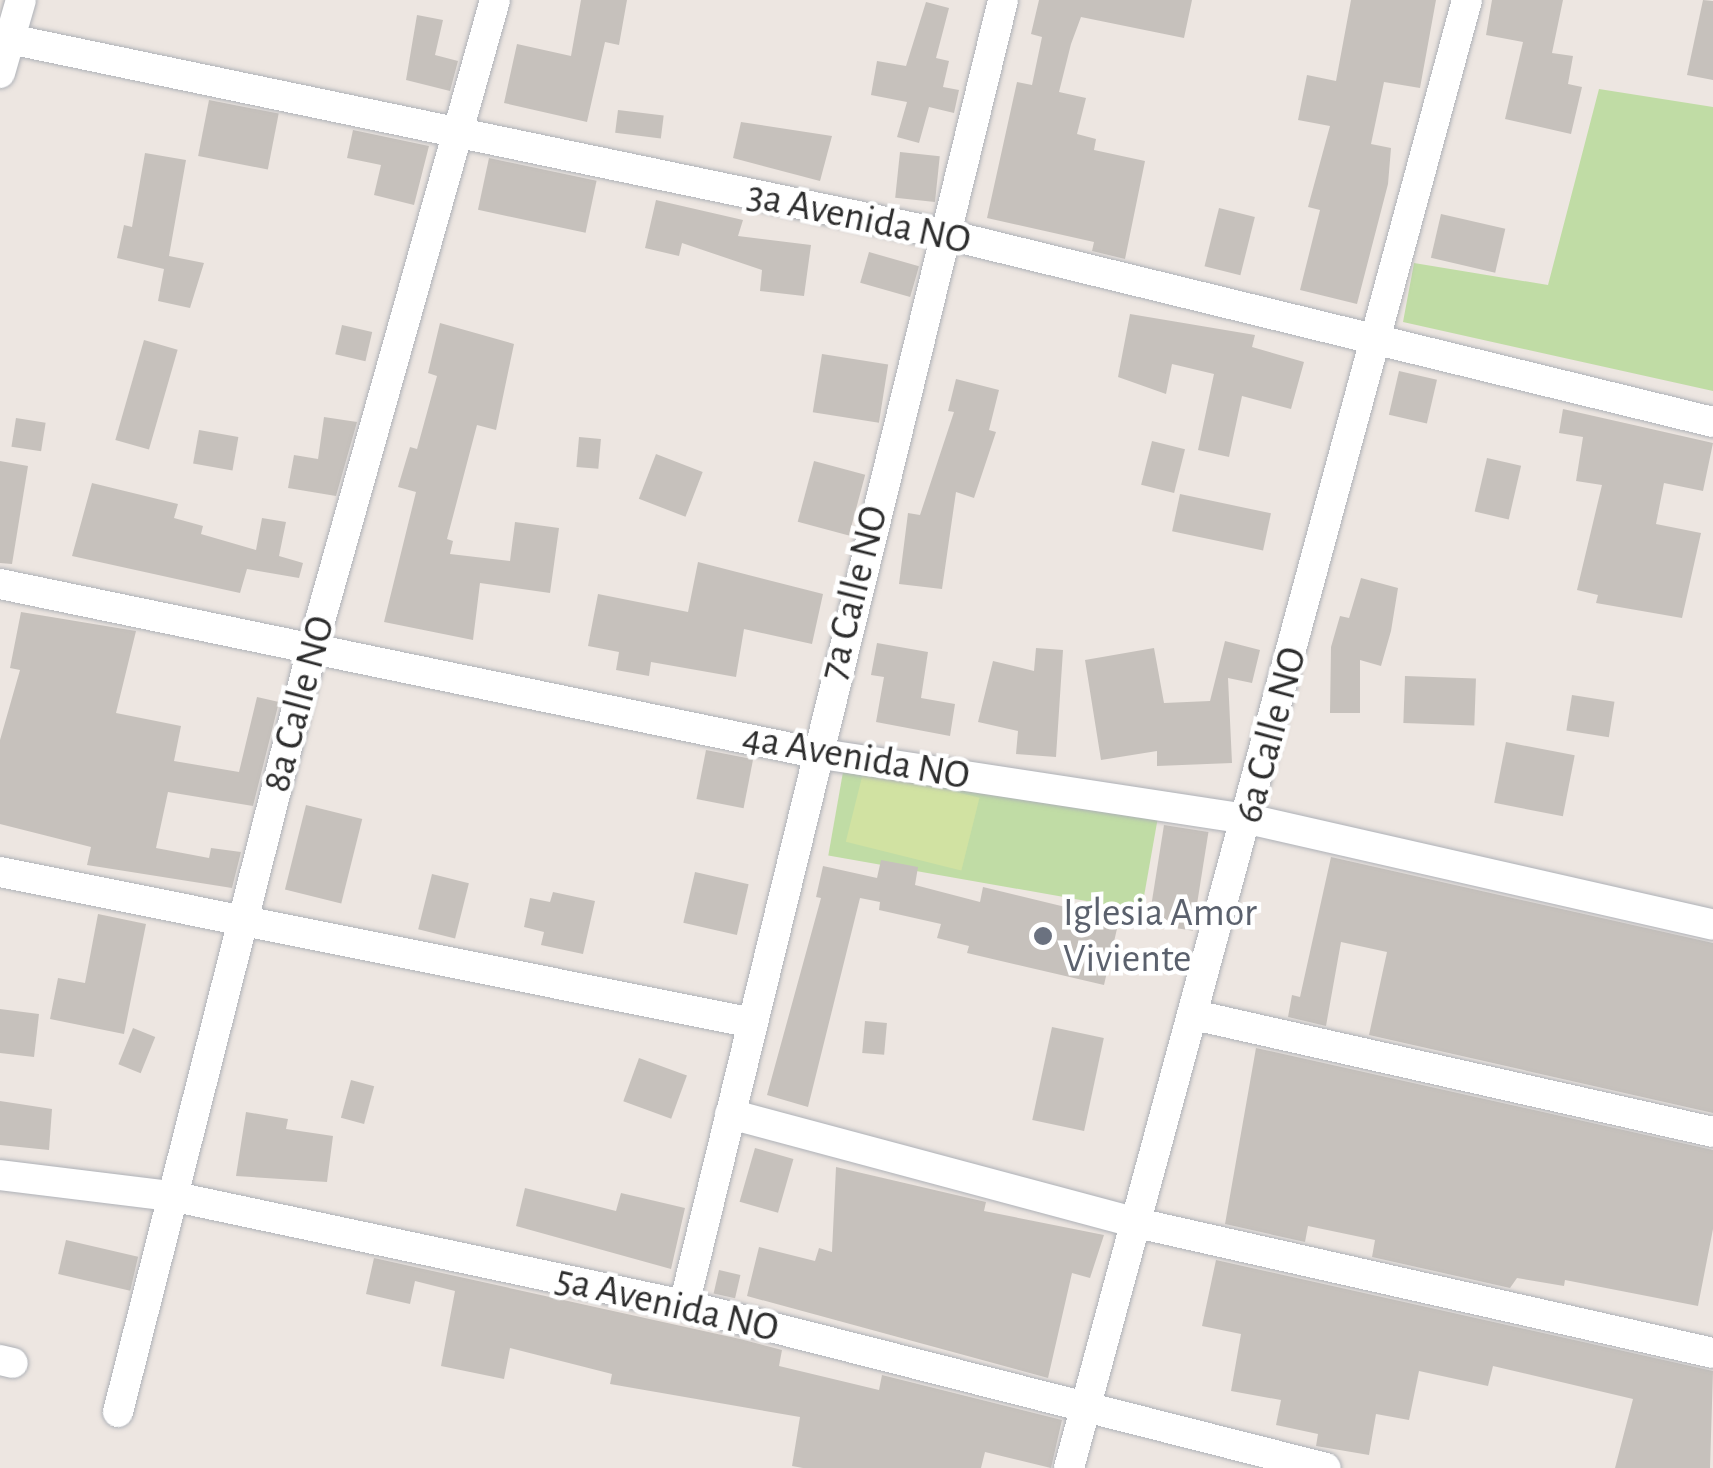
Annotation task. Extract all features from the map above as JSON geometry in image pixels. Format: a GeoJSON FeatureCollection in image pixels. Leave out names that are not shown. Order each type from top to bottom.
{"type":"FeatureCollection","features":[{"type":"Feature","properties":{"kind":"street"},"geometry":{"type":"LineString","coordinates":[[0,73],[5,38],[21,0]]}},
{"type":"Feature","properties":{"kind":"street","name":"8a Calle NO"},"geometry":{"type":"LineString","coordinates":[[118,1412],[312,649],[494,0]]}},
{"type":"Feature","properties":{"kind":"street","name":"7a Calle NO"},"geometry":{"type":"LineString","coordinates":[[684,1305],[814,753],[1003,0]]}},
{"type":"Feature","properties":{"kind":"street","name":"6a Calle NO"},"geometry":{"type":"LineString","coordinates":[[1069,1468],[1248,819],[1466,0]]}},
{"type":"Feature","properties":{"kind":"street","name":"3a Avenida NO"},"geometry":{"type":"LineString","coordinates":[[5,38],[458,136],[944,234],[1713,422]]}},
{"type":"Feature","properties":{"kind":"street","name":"4a Avenida NO"},"geometry":{"type":"LineString","coordinates":[[0,584],[814,753],[1248,819],[1713,925]]}},
{"type":"Feature","properties":{"kind":"street"},"geometry":{"type":"LineString","coordinates":[[0,872],[242,924],[753,1022]]}},
{"type":"Feature","properties":{"kind":"street"},"geometry":{"type":"LineString","coordinates":[[1194,1015],[1713,1132]]}},
{"type":"Feature","properties":{"kind":"street"},"geometry":{"type":"LineString","coordinates":[[730,1114],[1137,1223],[1713,1353]]}},
{"type":"Feature","properties":{"kind":"street","name":"5a Avenida NO"},"geometry":{"type":"LineString","coordinates":[[0,1175],[171,1196],[684,1305],[1326,1468]]}},
{"type":"Feature","properties":{"kind":"green space"},"geometry":{"type":"Polygon","coordinates":[[[1599,89],[1713,107],[1713,391],[1403,322],[1414,263],[1548,285],[1599,89]]]}},
{"type":"Feature","properties":{"kind":"green space"},"geometry":{"type":"Polygon","coordinates":[[[846,755],[1159,810],[1141,911],[828,855],[846,755]]]}},
{"type":"Feature","properties":{"kind":"green space"},"geometry":{"type":"Polygon","coordinates":[[[864,769],[979,798],[961,871],[846,842],[864,769]]]}},
{"type":"Feature","properties":{"kind":"building"},"geometry":{"type":"Polygon","coordinates":[[[581,0],[627,0],[619,45],[605,42],[587,122],[504,103],[517,44],[571,56],[581,0]]]}},
{"type":"Feature","properties":{"kind":"building"},"geometry":{"type":"Polygon","coordinates":[[[1039,0],[1192,0],[1184,38],[1081,17],[1071,44],[1059,92],[1086,98],[1077,134],[1096,139],[1094,150],[1145,161],[1125,259],[1092,251],[1094,242],[987,218],[1017,82],[1032,85],[1042,37],[1031,34],[1039,0]]]}},
{"type":"Feature","properties":{"kind":"building"},"geometry":{"type":"Polygon","coordinates":[[[1351,0],[1436,0],[1420,88],[1384,82],[1371,144],[1391,148],[1388,184],[1357,304],[1300,290],[1320,210],[1308,207],[1330,126],[1298,120],[1307,75],[1336,81],[1351,0]]]}},
{"type":"Feature","properties":{"kind":"building"},"geometry":{"type":"Polygon","coordinates":[[[1492,0],[1563,0],[1552,53],[1573,56],[1568,84],[1582,87],[1571,134],[1505,119],[1523,42],[1486,35],[1492,0]]]}},
{"type":"Feature","properties":{"kind":"building"},"geometry":{"type":"Polygon","coordinates":[[[1703,0],[1713,1],[1713,80],[1687,75],[1703,0]]]}},
{"type":"Feature","properties":{"kind":"building"},"geometry":{"type":"Polygon","coordinates":[[[926,2],[949,8],[936,58],[949,61],[943,87],[959,90],[954,113],[929,107],[919,143],[897,137],[907,102],[871,95],[877,61],[906,66],[926,2]]]}},
{"type":"Feature","properties":{"kind":"building"},"geometry":{"type":"Polygon","coordinates":[[[417,15],[443,20],[435,55],[458,61],[450,91],[406,80],[417,15]]]}},
{"type":"Feature","properties":{"kind":"building"},"geometry":{"type":"Polygon","coordinates":[[[209,100],[279,114],[268,170],[198,156],[209,100]]]}},
{"type":"Feature","properties":{"kind":"building"},"geometry":{"type":"Polygon","coordinates":[[[618,110],[664,116],[661,138],[615,133],[618,110]]]}},
{"type":"Feature","properties":{"kind":"building"},"geometry":{"type":"Polygon","coordinates":[[[741,122],[832,136],[820,181],[733,158],[741,122]]]}},
{"type":"Feature","properties":{"kind":"building"},"geometry":{"type":"Polygon","coordinates":[[[353,130],[429,146],[414,205],[374,195],[381,165],[347,158],[353,130]]]}},
{"type":"Feature","properties":{"kind":"building"},"geometry":{"type":"Polygon","coordinates":[[[900,152],[940,156],[935,202],[895,198],[900,152]]]}},
{"type":"Feature","properties":{"kind":"building"},"geometry":{"type":"Polygon","coordinates":[[[145,153],[186,160],[169,256],[204,263],[190,308],[158,301],[164,269],[117,258],[124,225],[132,227],[145,153]]]}},
{"type":"Feature","properties":{"kind":"building"},"geometry":{"type":"Polygon","coordinates":[[[489,158],[597,181],[586,233],[478,210],[489,158]]]}},
{"type":"Feature","properties":{"kind":"building"},"geometry":{"type":"Polygon","coordinates":[[[656,200],[743,220],[738,236],[811,245],[804,296],[760,291],[762,270],[682,243],[679,256],[645,248],[656,200]]]}},
{"type":"Feature","properties":{"kind":"building"},"geometry":{"type":"Polygon","coordinates":[[[1219,208],[1255,217],[1240,275],[1204,266],[1219,208]]]}},
{"type":"Feature","properties":{"kind":"building"},"geometry":{"type":"Polygon","coordinates":[[[1441,214],[1505,229],[1495,273],[1431,258],[1441,214]]]}},
{"type":"Feature","properties":{"kind":"building"},"geometry":{"type":"Polygon","coordinates":[[[869,252],[919,266],[910,297],[860,283],[869,252]]]}},
{"type":"Feature","properties":{"kind":"building"},"geometry":{"type":"Polygon","coordinates":[[[1130,314],[1255,335],[1252,347],[1304,362],[1291,409],[1242,396],[1229,457],[1198,450],[1214,374],[1172,364],[1166,394],[1118,377],[1130,314]]]}},
{"type":"Feature","properties":{"kind":"building"},"geometry":{"type":"Polygon","coordinates":[[[440,323],[514,344],[496,430],[477,425],[447,539],[453,541],[450,554],[510,561],[515,522],[559,528],[550,593],[480,583],[473,640],[384,622],[416,492],[398,487],[410,447],[417,449],[437,376],[428,373],[440,323]]]}},
{"type":"Feature","properties":{"kind":"building"},"geometry":{"type":"Polygon","coordinates":[[[342,325],[372,332],[365,361],[335,354],[342,325]]]}},
{"type":"Feature","properties":{"kind":"building"},"geometry":{"type":"Polygon","coordinates":[[[144,340],[178,350],[149,450],[115,440],[144,340]]]}},
{"type":"Feature","properties":{"kind":"building"},"geometry":{"type":"Polygon","coordinates":[[[822,354],[888,364],[879,423],[813,412],[822,354]]]}},
{"type":"Feature","properties":{"kind":"building"},"geometry":{"type":"Polygon","coordinates":[[[1399,371],[1437,380],[1427,424],[1389,415],[1399,371]]]}},
{"type":"Feature","properties":{"kind":"building"},"geometry":{"type":"Polygon","coordinates":[[[956,379],[999,390],[989,430],[996,432],[974,498],[956,492],[942,589],[899,584],[908,513],[920,515],[954,412],[948,411],[956,379]]]}},
{"type":"Feature","properties":{"kind":"building"},"geometry":{"type":"Polygon","coordinates":[[[1563,409],[1713,443],[1703,491],[1664,483],[1656,524],[1701,533],[1682,618],[1596,603],[1598,595],[1577,590],[1602,485],[1576,481],[1583,437],[1559,433],[1563,409]]]}},
{"type":"Feature","properties":{"kind":"building"},"geometry":{"type":"Polygon","coordinates":[[[324,417],[357,422],[336,496],[288,488],[294,455],[318,459],[324,417]]]}},
{"type":"Feature","properties":{"kind":"building"},"geometry":{"type":"Polygon","coordinates":[[[16,418],[46,423],[41,451],[11,447],[16,418]]]}},
{"type":"Feature","properties":{"kind":"building"},"geometry":{"type":"Polygon","coordinates":[[[199,430],[238,437],[232,470],[193,463],[199,430]]]}},
{"type":"Feature","properties":{"kind":"building"},"geometry":{"type":"Polygon","coordinates":[[[579,437],[601,439],[598,469],[576,467],[579,437]]]}},
{"type":"Feature","properties":{"kind":"building"},"geometry":{"type":"Polygon","coordinates":[[[1152,441],[1185,449],[1174,493],[1141,485],[1152,441]]]}},
{"type":"Feature","properties":{"kind":"building"},"geometry":{"type":"Polygon","coordinates":[[[656,454],[703,472],[685,517],[639,499],[656,454]]]}},
{"type":"Feature","properties":{"kind":"building"},"geometry":{"type":"Polygon","coordinates":[[[1487,458],[1521,466],[1509,519],[1475,512],[1487,458]]]}},
{"type":"Feature","properties":{"kind":"building"},"geometry":{"type":"Polygon","coordinates":[[[0,461],[28,466],[12,564],[0,563],[0,461]]]}},
{"type":"Feature","properties":{"kind":"building"},"geometry":{"type":"Polygon","coordinates":[[[814,461],[865,475],[849,536],[798,522],[814,461]]]}},
{"type":"Feature","properties":{"kind":"building"},"geometry":{"type":"Polygon","coordinates":[[[92,483],[178,504],[174,518],[203,526],[201,534],[256,550],[262,518],[286,522],[279,556],[303,563],[299,578],[247,569],[240,593],[72,556],[92,483]]]}},
{"type":"Feature","properties":{"kind":"building"},"geometry":{"type":"Polygon","coordinates":[[[1180,494],[1271,513],[1263,551],[1172,531],[1180,494]]]}},
{"type":"Feature","properties":{"kind":"building"},"geometry":{"type":"Polygon","coordinates":[[[698,562],[823,594],[812,644],[744,629],[736,677],[651,662],[649,676],[616,670],[619,652],[588,646],[598,594],[688,612],[698,562]]]}},
{"type":"Feature","properties":{"kind":"building"},"geometry":{"type":"Polygon","coordinates":[[[1361,578],[1398,588],[1391,631],[1381,666],[1360,660],[1360,713],[1330,713],[1331,647],[1340,616],[1349,618],[1361,578]]]}},
{"type":"Feature","properties":{"kind":"building"},"geometry":{"type":"Polygon","coordinates":[[[21,612],[136,631],[116,713],[181,726],[174,761],[239,772],[257,697],[279,702],[253,806],[168,792],[156,848],[209,858],[211,848],[241,852],[232,888],[87,865],[91,847],[0,824],[0,740],[20,670],[10,668],[21,612]]]}},
{"type":"Feature","properties":{"kind":"building"},"geometry":{"type":"Polygon","coordinates":[[[1225,641],[1260,650],[1252,683],[1228,678],[1232,763],[1157,766],[1157,751],[1101,760],[1085,660],[1154,648],[1164,703],[1210,701],[1225,641]]]}},
{"type":"Feature","properties":{"kind":"building"},"geometry":{"type":"Polygon","coordinates":[[[877,643],[928,652],[921,698],[955,704],[950,736],[876,722],[884,677],[871,675],[877,643]]]}},
{"type":"Feature","properties":{"kind":"building"},"geometry":{"type":"Polygon","coordinates":[[[1036,648],[1063,650],[1056,757],[1016,754],[1018,731],[978,722],[993,661],[1034,671],[1036,648]]]}},
{"type":"Feature","properties":{"kind":"building"},"geometry":{"type":"Polygon","coordinates":[[[1405,676],[1476,678],[1474,725],[1403,723],[1405,676]]]}},
{"type":"Feature","properties":{"kind":"building"},"geometry":{"type":"Polygon","coordinates":[[[1572,695],[1614,702],[1609,737],[1566,731],[1572,695]]]}},
{"type":"Feature","properties":{"kind":"building"},"geometry":{"type":"Polygon","coordinates":[[[1506,742],[1575,755],[1563,816],[1494,803],[1506,742]]]}},
{"type":"Feature","properties":{"kind":"building"},"geometry":{"type":"Polygon","coordinates":[[[706,750],[753,759],[744,808],[696,799],[706,750]]]}},
{"type":"Feature","properties":{"kind":"building"},"geometry":{"type":"Polygon","coordinates":[[[306,805],[362,819],[341,903],[285,889],[306,805]]]}},
{"type":"Feature","properties":{"kind":"building"},"geometry":{"type":"Polygon","coordinates":[[[1164,825],[1208,832],[1193,931],[1148,924],[1164,825]]]}},
{"type":"Feature","properties":{"kind":"building"},"geometry":{"type":"Polygon","coordinates":[[[1331,857],[1713,943],[1713,1113],[1369,1035],[1387,952],[1341,942],[1326,1026],[1288,1017],[1292,995],[1300,997],[1331,857]]]}},
{"type":"Feature","properties":{"kind":"building"},"geometry":{"type":"Polygon","coordinates":[[[881,860],[918,867],[915,885],[980,902],[983,887],[1119,920],[1104,985],[967,953],[969,946],[937,938],[941,924],[879,910],[880,902],[860,898],[808,1107],[767,1095],[821,898],[816,897],[823,866],[877,878],[881,860]]]}},
{"type":"Feature","properties":{"kind":"building"},"geometry":{"type":"Polygon","coordinates":[[[695,872],[749,884],[737,935],[683,923],[695,872]]]}},
{"type":"Feature","properties":{"kind":"building"},"geometry":{"type":"Polygon","coordinates":[[[432,874],[469,883],[455,938],[418,929],[432,874]]]}},
{"type":"Feature","properties":{"kind":"building"},"geometry":{"type":"Polygon","coordinates":[[[553,892],[595,901],[583,954],[541,945],[544,932],[524,927],[530,898],[550,902],[553,892]]]}},
{"type":"Feature","properties":{"kind":"building"},"geometry":{"type":"Polygon","coordinates":[[[98,914],[146,924],[124,1034],[50,1019],[58,978],[85,983],[98,914]]]}},
{"type":"Feature","properties":{"kind":"building"},"geometry":{"type":"Polygon","coordinates":[[[0,1009],[39,1014],[34,1057],[0,1053],[0,1009]]]}},
{"type":"Feature","properties":{"kind":"building"},"geometry":{"type":"Polygon","coordinates":[[[865,1021],[887,1023],[884,1055],[862,1053],[865,1021]]]}},
{"type":"Feature","properties":{"kind":"building"},"geometry":{"type":"Polygon","coordinates":[[[1052,1027],[1104,1038],[1084,1131],[1032,1120],[1052,1027]]]}},
{"type":"Feature","properties":{"kind":"building"},"geometry":{"type":"Polygon","coordinates":[[[133,1028],[155,1037],[141,1073],[118,1064],[133,1028]]]}},
{"type":"Feature","properties":{"kind":"building"},"geometry":{"type":"Polygon","coordinates":[[[1256,1048],[1713,1150],[1713,1229],[1698,1306],[1565,1280],[1564,1286],[1517,1278],[1510,1288],[1372,1257],[1375,1240],[1308,1226],[1305,1242],[1225,1224],[1256,1048]]]}},
{"type":"Feature","properties":{"kind":"building"},"geometry":{"type":"Polygon","coordinates":[[[639,1058],[687,1075],[671,1119],[623,1101],[639,1058]]]}},
{"type":"Feature","properties":{"kind":"building"},"geometry":{"type":"Polygon","coordinates":[[[351,1080],[374,1086],[364,1124],[341,1118],[351,1080]]]}},
{"type":"Feature","properties":{"kind":"building"},"geometry":{"type":"Polygon","coordinates":[[[0,1101],[52,1109],[49,1150],[0,1145],[0,1101]]]}},
{"type":"Feature","properties":{"kind":"building"},"geometry":{"type":"Polygon","coordinates":[[[246,1112],[288,1119],[286,1129],[333,1136],[327,1182],[236,1176],[246,1112]]]}},
{"type":"Feature","properties":{"kind":"building"},"geometry":{"type":"Polygon","coordinates":[[[755,1148],[793,1159],[778,1213],[740,1202],[755,1148]]]}},
{"type":"Feature","properties":{"kind":"building"},"geometry":{"type":"Polygon","coordinates":[[[836,1167],[986,1202],[984,1211],[1104,1235],[1090,1278],[1072,1273],[1048,1378],[747,1296],[759,1247],[815,1261],[819,1248],[832,1252],[836,1167]]]}},
{"type":"Feature","properties":{"kind":"building"},"geometry":{"type":"Polygon","coordinates":[[[525,1188],[616,1211],[621,1193],[685,1208],[671,1269],[516,1226],[525,1188]]]}},
{"type":"Feature","properties":{"kind":"building"},"geometry":{"type":"Polygon","coordinates":[[[66,1240],[138,1257],[130,1291],[58,1274],[66,1240]]]}},
{"type":"Feature","properties":{"kind":"building"},"geometry":{"type":"Polygon","coordinates":[[[374,1258],[740,1339],[782,1350],[779,1366],[879,1390],[882,1375],[1062,1420],[1051,1468],[985,1452],[981,1468],[803,1468],[792,1466],[800,1417],[610,1384],[612,1374],[510,1348],[504,1379],[441,1366],[455,1291],[415,1281],[410,1304],[366,1294],[374,1258]]]}},
{"type":"Feature","properties":{"kind":"building"},"geometry":{"type":"Polygon","coordinates":[[[1216,1260],[1713,1371],[1710,1468],[1615,1468],[1633,1399],[1493,1366],[1488,1386],[1419,1371],[1409,1420],[1376,1414],[1369,1455],[1316,1446],[1318,1434],[1276,1425],[1281,1400],[1231,1391],[1241,1334],[1202,1326],[1216,1260]]]}},
{"type":"Feature","properties":{"kind":"building"},"geometry":{"type":"Polygon","coordinates":[[[719,1270],[740,1275],[735,1298],[714,1293],[719,1270]]]}},
{"type":"Feature","properties":{"kind":"place","name":"Iglesia Amor Viviente"},"geometry":{"type":"Point","coordinates":[1043,936]}}]}
